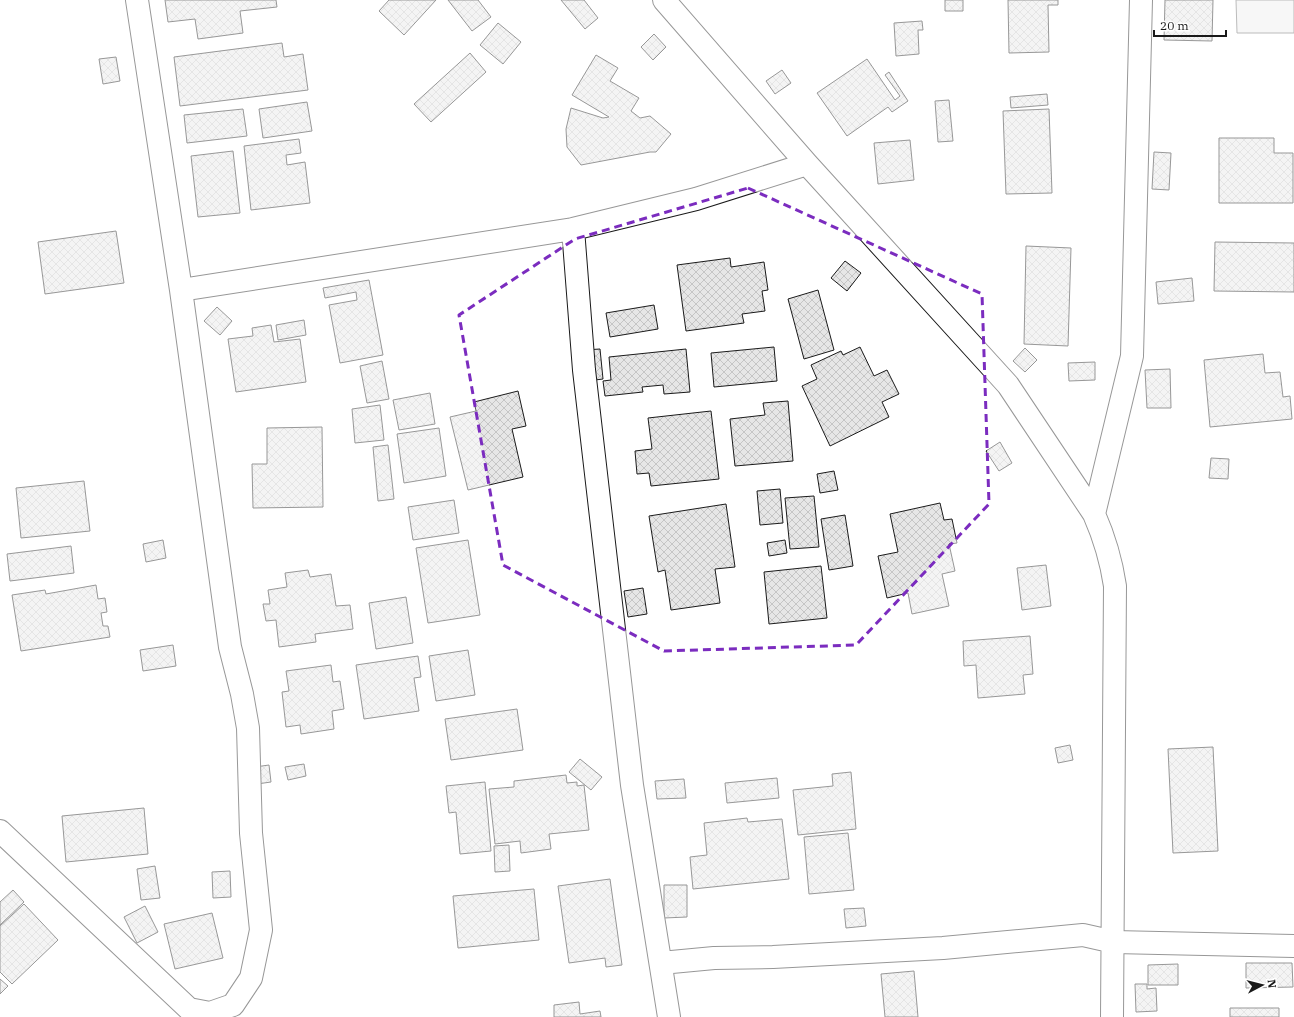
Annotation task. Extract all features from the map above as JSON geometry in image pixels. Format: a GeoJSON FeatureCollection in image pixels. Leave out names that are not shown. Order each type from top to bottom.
{"type":"FeatureCollection","features":[{"type":"Feature","properties":{"kind":"street"},"geometry":{"type":"LineString","coordinates":[[0,831],[188,1009],[210,1013],[233,1005],[251,978],[261,930],[251,832],[248,728],[242,694],[230,647],[181,290],[137,0]]}},
{"type":"Feature","properties":{"kind":"street"},"geometry":{"type":"LineString","coordinates":[[664,0],[807,164],[1008,385],[1094,514],[1104,535],[1111,559],[1115,586],[1114,942],[1112,1017]]}},
{"type":"Feature","properties":{"kind":"street"},"geometry":{"type":"LineString","coordinates":[[1094,514],[1132,356],[1141,0]]}},
{"type":"Feature","properties":{"kind":"street"},"geometry":{"type":"LineString","coordinates":[[181,290],[573,229],[696,199],[807,164]]}},
{"type":"Feature","properties":{"kind":"street"},"geometry":{"type":"LineString","coordinates":[[573,229],[584,370],[632,785],[669,1017]]}},
{"type":"Feature","properties":{"kind":"street"},"geometry":{"type":"LineString","coordinates":[[661,964],[714,958],[773,957],[943,948],[1083,935],[1114,942],[1294,946]]}},
{"type":"Feature","properties":{"kind":"highlighted area"},"geometry":{"type":"Polygon","coordinates":[[[748,188],[982,294],[989,504],[856,645],[664,651],[503,565],[459,315],[575,239],[748,188]]]}},
{"type":"Feature","properties":{"kind":"shaded area"},"geometry":{"type":"Polygon","coordinates":[[[1236,0],[1294,0],[1294,33],[1237,33],[1236,0]]]}},
{"type":"Feature","properties":{"kind":"building"},"geometry":{"type":"Polygon","coordinates":[[[165,0],[276,0],[277,7],[240,11],[243,33],[198,39],[195,19],[168,22],[165,0]]]}},
{"type":"Feature","properties":{"kind":"building"},"geometry":{"type":"Polygon","coordinates":[[[389,0],[436,0],[404,35],[379,11],[389,0]]]}},
{"type":"Feature","properties":{"kind":"building"},"geometry":{"type":"Polygon","coordinates":[[[448,0],[478,0],[491,17],[472,31],[448,0]]]}},
{"type":"Feature","properties":{"kind":"building"},"geometry":{"type":"Polygon","coordinates":[[[561,0],[584,0],[598,18],[585,29],[561,0]]]}},
{"type":"Feature","properties":{"kind":"building"},"geometry":{"type":"Polygon","coordinates":[[[945,0],[963,0],[963,11],[945,11],[945,0]]]}},
{"type":"Feature","properties":{"kind":"building"},"geometry":{"type":"Polygon","coordinates":[[[1008,0],[1058,0],[1058,5],[1048,5],[1049,52],[1009,53],[1008,0]]]}},
{"type":"Feature","properties":{"kind":"building"},"geometry":{"type":"Polygon","coordinates":[[[1165,0],[1213,0],[1212,41],[1164,40],[1165,0]]]}},
{"type":"Feature","properties":{"kind":"building"},"geometry":{"type":"Polygon","coordinates":[[[922,21],[923,30],[918,30],[919,54],[896,56],[894,23],[922,21]]]}},
{"type":"Feature","properties":{"kind":"building"},"geometry":{"type":"Polygon","coordinates":[[[498,23],[521,42],[503,64],[480,45],[498,23]]]}},
{"type":"Feature","properties":{"kind":"building"},"geometry":{"type":"Polygon","coordinates":[[[654,34],[666,47],[653,60],[641,47],[654,34]]]}},
{"type":"Feature","properties":{"kind":"building"},"geometry":{"type":"Polygon","coordinates":[[[282,43],[284,57],[303,54],[308,90],[180,106],[174,57],[282,43]]]}},
{"type":"Feature","properties":{"kind":"building"},"geometry":{"type":"Polygon","coordinates":[[[470,53],[486,72],[431,122],[414,104],[470,53]]]}},
{"type":"Feature","properties":{"kind":"building"},"geometry":{"type":"Polygon","coordinates":[[[596,55],[618,68],[610,81],[639,98],[631,111],[640,118],[650,116],[671,134],[656,152],[581,165],[567,147],[566,129],[571,108],[603,118],[609,117],[572,95],[596,55]]]}},
{"type":"Feature","properties":{"kind":"building"},"geometry":{"type":"Polygon","coordinates":[[[116,57],[120,81],[103,84],[99,59],[116,57]]]}},
{"type":"Feature","properties":{"kind":"building"},"geometry":{"type":"Polygon","coordinates":[[[867,59],[895,100],[900,96],[885,75],[889,72],[908,101],[892,112],[888,107],[847,136],[817,93],[867,59]]]}},
{"type":"Feature","properties":{"kind":"building"},"geometry":{"type":"Polygon","coordinates":[[[782,70],[791,83],[775,94],[766,81],[782,70]]]}},
{"type":"Feature","properties":{"kind":"building"},"geometry":{"type":"Polygon","coordinates":[[[1047,94],[1048,105],[1011,108],[1010,97],[1047,94]]]}},
{"type":"Feature","properties":{"kind":"building"},"geometry":{"type":"Polygon","coordinates":[[[949,100],[953,141],[938,142],[935,101],[949,100]]]}},
{"type":"Feature","properties":{"kind":"building"},"geometry":{"type":"Polygon","coordinates":[[[307,102],[312,131],[263,138],[259,109],[307,102]]]}},
{"type":"Feature","properties":{"kind":"building"},"geometry":{"type":"Polygon","coordinates":[[[243,109],[247,136],[187,143],[184,115],[243,109]]]}},
{"type":"Feature","properties":{"kind":"building"},"geometry":{"type":"Polygon","coordinates":[[[1049,109],[1052,193],[1006,194],[1003,111],[1049,109]]]}},
{"type":"Feature","properties":{"kind":"building"},"geometry":{"type":"Polygon","coordinates":[[[1219,138],[1274,138],[1274,153],[1293,153],[1293,203],[1219,203],[1219,138]]]}},
{"type":"Feature","properties":{"kind":"building"},"geometry":{"type":"Polygon","coordinates":[[[299,139],[301,153],[286,155],[287,165],[305,162],[310,203],[251,210],[244,146],[299,139]]]}},
{"type":"Feature","properties":{"kind":"building"},"geometry":{"type":"Polygon","coordinates":[[[910,140],[914,180],[878,184],[874,143],[910,140]]]}},
{"type":"Feature","properties":{"kind":"building"},"geometry":{"type":"Polygon","coordinates":[[[233,151],[240,213],[198,217],[191,156],[233,151]]]}},
{"type":"Feature","properties":{"kind":"building"},"geometry":{"type":"Polygon","coordinates":[[[1154,152],[1171,153],[1169,190],[1152,189],[1154,152]]]}},
{"type":"Feature","properties":{"kind":"building"},"geometry":{"type":"Polygon","coordinates":[[[116,231],[124,283],[45,294],[38,242],[116,231]]]}},
{"type":"Feature","properties":{"kind":"building"},"geometry":{"type":"Polygon","coordinates":[[[1215,242],[1294,243],[1294,292],[1214,291],[1215,242]]]}},
{"type":"Feature","properties":{"kind":"building"},"geometry":{"type":"Polygon","coordinates":[[[1026,246],[1071,248],[1068,346],[1024,344],[1026,246]]]}},
{"type":"Feature","properties":{"kind":"building"},"geometry":{"type":"Polygon","coordinates":[[[730,258],[731,267],[764,262],[768,290],[762,291],[765,311],[742,314],[744,323],[686,331],[677,265],[730,258]]]}},
{"type":"Feature","properties":{"kind":"building"},"geometry":{"type":"Polygon","coordinates":[[[845,261],[861,273],[847,291],[831,278],[845,261]]]}},
{"type":"Feature","properties":{"kind":"building"},"geometry":{"type":"Polygon","coordinates":[[[1192,278],[1194,301],[1158,304],[1156,282],[1192,278]]]}},
{"type":"Feature","properties":{"kind":"building"},"geometry":{"type":"Polygon","coordinates":[[[369,280],[383,355],[340,363],[329,305],[357,300],[356,292],[325,298],[323,288],[369,280]]]}},
{"type":"Feature","properties":{"kind":"building"},"geometry":{"type":"Polygon","coordinates":[[[818,290],[834,350],[804,359],[788,299],[818,290]]]}},
{"type":"Feature","properties":{"kind":"building"},"geometry":{"type":"Polygon","coordinates":[[[654,305],[658,329],[610,337],[606,313],[654,305]]]}},
{"type":"Feature","properties":{"kind":"building"},"geometry":{"type":"Polygon","coordinates":[[[217,307],[232,321],[220,335],[204,321],[217,307]]]}},
{"type":"Feature","properties":{"kind":"building"},"geometry":{"type":"Polygon","coordinates":[[[304,320],[306,335],[278,340],[276,325],[304,320]]]}},
{"type":"Feature","properties":{"kind":"building"},"geometry":{"type":"Polygon","coordinates":[[[271,325],[274,342],[300,339],[306,382],[236,392],[228,339],[253,336],[252,328],[271,325]]]}},
{"type":"Feature","properties":{"kind":"building"},"geometry":{"type":"Polygon","coordinates":[[[774,347],[777,381],[714,387],[711,353],[774,347]]]}},
{"type":"Feature","properties":{"kind":"building"},"geometry":{"type":"Polygon","coordinates":[[[860,347],[874,376],[887,370],[899,394],[882,402],[889,417],[830,446],[802,386],[817,379],[811,365],[841,351],[843,355],[860,347]]]}},
{"type":"Feature","properties":{"kind":"building"},"geometry":{"type":"Polygon","coordinates":[[[1025,348],[1037,360],[1025,372],[1013,361],[1025,348]]]}},
{"type":"Feature","properties":{"kind":"building"},"geometry":{"type":"Polygon","coordinates":[[[600,349],[603,379],[587,381],[584,350],[600,349]]]}},
{"type":"Feature","properties":{"kind":"building"},"geometry":{"type":"Polygon","coordinates":[[[686,349],[690,392],[664,394],[663,385],[642,387],[643,392],[605,396],[603,381],[611,380],[609,357],[686,349]]]}},
{"type":"Feature","properties":{"kind":"building"},"geometry":{"type":"Polygon","coordinates":[[[1263,354],[1265,373],[1280,372],[1283,397],[1290,396],[1292,419],[1210,427],[1204,360],[1263,354]]]}},
{"type":"Feature","properties":{"kind":"building"},"geometry":{"type":"Polygon","coordinates":[[[382,361],[389,399],[367,403],[360,366],[382,361]]]}},
{"type":"Feature","properties":{"kind":"building"},"geometry":{"type":"Polygon","coordinates":[[[1095,362],[1095,380],[1069,381],[1068,363],[1095,362]]]}},
{"type":"Feature","properties":{"kind":"building"},"geometry":{"type":"Polygon","coordinates":[[[1170,369],[1171,408],[1147,408],[1145,370],[1170,369]]]}},
{"type":"Feature","properties":{"kind":"building"},"geometry":{"type":"Polygon","coordinates":[[[518,391],[526,426],[512,429],[523,477],[468,490],[450,417],[476,411],[474,402],[518,391]]]}},
{"type":"Feature","properties":{"kind":"building"},"geometry":{"type":"Polygon","coordinates":[[[430,393],[435,424],[399,430],[393,400],[430,393]]]}},
{"type":"Feature","properties":{"kind":"building"},"geometry":{"type":"Polygon","coordinates":[[[788,401],[793,461],[735,466],[730,419],[765,415],[763,403],[788,401]]]}},
{"type":"Feature","properties":{"kind":"building"},"geometry":{"type":"Polygon","coordinates":[[[380,405],[384,440],[355,443],[352,409],[380,405]]]}},
{"type":"Feature","properties":{"kind":"building"},"geometry":{"type":"Polygon","coordinates":[[[711,411],[719,479],[651,486],[649,473],[637,474],[635,451],[652,449],[648,418],[711,411]]]}},
{"type":"Feature","properties":{"kind":"building"},"geometry":{"type":"Polygon","coordinates":[[[322,427],[323,507],[253,508],[252,464],[267,464],[267,428],[322,427]]]}},
{"type":"Feature","properties":{"kind":"building"},"geometry":{"type":"Polygon","coordinates":[[[439,428],[446,476],[404,483],[397,434],[439,428]]]}},
{"type":"Feature","properties":{"kind":"building"},"geometry":{"type":"Polygon","coordinates":[[[1000,442],[1012,463],[999,471],[986,451],[1000,442]]]}},
{"type":"Feature","properties":{"kind":"building"},"geometry":{"type":"Polygon","coordinates":[[[388,445],[394,499],[378,501],[373,447],[388,445]]]}},
{"type":"Feature","properties":{"kind":"building"},"geometry":{"type":"Polygon","coordinates":[[[1211,458],[1229,459],[1228,479],[1209,478],[1211,458]]]}},
{"type":"Feature","properties":{"kind":"building"},"geometry":{"type":"Polygon","coordinates":[[[834,471],[838,490],[820,493],[817,474],[834,471]]]}},
{"type":"Feature","properties":{"kind":"building"},"geometry":{"type":"Polygon","coordinates":[[[84,481],[90,531],[21,538],[16,488],[84,481]]]}},
{"type":"Feature","properties":{"kind":"building"},"geometry":{"type":"Polygon","coordinates":[[[780,489],[783,523],[760,525],[757,491],[780,489]]]}},
{"type":"Feature","properties":{"kind":"building"},"geometry":{"type":"Polygon","coordinates":[[[814,496],[819,547],[790,549],[785,498],[814,496]]]}},
{"type":"Feature","properties":{"kind":"building"},"geometry":{"type":"Polygon","coordinates":[[[454,500],[459,533],[413,540],[408,507],[454,500]]]}},
{"type":"Feature","properties":{"kind":"building"},"geometry":{"type":"Polygon","coordinates":[[[940,503],[944,520],[952,519],[957,543],[949,544],[955,571],[942,574],[949,606],[912,614],[908,593],[887,598],[878,556],[898,552],[890,514],[940,503]]]}},
{"type":"Feature","properties":{"kind":"building"},"geometry":{"type":"Polygon","coordinates":[[[726,504],[735,567],[715,569],[720,603],[671,610],[665,570],[658,572],[649,516],[726,504]]]}},
{"type":"Feature","properties":{"kind":"building"},"geometry":{"type":"Polygon","coordinates":[[[845,515],[853,566],[829,570],[821,519],[845,515]]]}},
{"type":"Feature","properties":{"kind":"building"},"geometry":{"type":"Polygon","coordinates":[[[163,540],[166,558],[146,562],[143,544],[163,540]]]}},
{"type":"Feature","properties":{"kind":"building"},"geometry":{"type":"Polygon","coordinates":[[[468,540],[480,615],[428,623],[416,548],[468,540]]]}},
{"type":"Feature","properties":{"kind":"building"},"geometry":{"type":"Polygon","coordinates":[[[785,540],[787,553],[769,556],[767,543],[785,540]]]}},
{"type":"Feature","properties":{"kind":"building"},"geometry":{"type":"Polygon","coordinates":[[[71,546],[74,573],[10,581],[7,554],[71,546]]]}},
{"type":"Feature","properties":{"kind":"building"},"geometry":{"type":"Polygon","coordinates":[[[1046,565],[1051,606],[1022,610],[1017,568],[1046,565]]]}},
{"type":"Feature","properties":{"kind":"building"},"geometry":{"type":"Polygon","coordinates":[[[821,566],[827,618],[769,624],[764,572],[821,566]]]}},
{"type":"Feature","properties":{"kind":"building"},"geometry":{"type":"Polygon","coordinates":[[[308,570],[310,577],[331,574],[336,606],[350,605],[353,629],[315,634],[316,642],[279,647],[276,620],[266,621],[263,604],[270,604],[268,590],[287,587],[285,573],[308,570]]]}},
{"type":"Feature","properties":{"kind":"building"},"geometry":{"type":"Polygon","coordinates":[[[96,585],[98,599],[105,598],[107,612],[101,613],[103,626],[108,626],[110,637],[21,651],[12,595],[45,590],[46,594],[96,585]]]}},
{"type":"Feature","properties":{"kind":"building"},"geometry":{"type":"Polygon","coordinates":[[[643,588],[647,614],[628,617],[624,591],[643,588]]]}},
{"type":"Feature","properties":{"kind":"building"},"geometry":{"type":"Polygon","coordinates":[[[406,597],[413,643],[376,649],[369,603],[406,597]]]}},
{"type":"Feature","properties":{"kind":"building"},"geometry":{"type":"Polygon","coordinates":[[[1030,636],[1033,674],[1023,675],[1025,694],[978,698],[976,665],[964,666],[963,641],[1030,636]]]}},
{"type":"Feature","properties":{"kind":"building"},"geometry":{"type":"Polygon","coordinates":[[[173,645],[176,666],[143,671],[140,650],[173,645]]]}},
{"type":"Feature","properties":{"kind":"building"},"geometry":{"type":"Polygon","coordinates":[[[468,650],[475,695],[436,701],[429,656],[468,650]]]}},
{"type":"Feature","properties":{"kind":"building"},"geometry":{"type":"Polygon","coordinates":[[[418,656],[421,677],[414,678],[419,711],[364,719],[356,665],[418,656]]]}},
{"type":"Feature","properties":{"kind":"building"},"geometry":{"type":"Polygon","coordinates":[[[331,665],[333,682],[340,681],[344,709],[332,711],[334,729],[301,734],[300,725],[286,727],[282,692],[289,691],[286,671],[331,665]]]}},
{"type":"Feature","properties":{"kind":"building"},"geometry":{"type":"Polygon","coordinates":[[[517,709],[523,750],[451,760],[445,719],[517,709]]]}},
{"type":"Feature","properties":{"kind":"building"},"geometry":{"type":"Polygon","coordinates":[[[1070,745],[1073,760],[1058,763],[1055,748],[1070,745]]]}},
{"type":"Feature","properties":{"kind":"building"},"geometry":{"type":"Polygon","coordinates":[[[1213,747],[1218,851],[1173,853],[1168,749],[1213,747]]]}},
{"type":"Feature","properties":{"kind":"building"},"geometry":{"type":"Polygon","coordinates":[[[580,759],[602,777],[591,790],[569,772],[580,759]]]}},
{"type":"Feature","properties":{"kind":"building"},"geometry":{"type":"Polygon","coordinates":[[[304,764],[306,776],[288,780],[285,767],[304,764]]]}},
{"type":"Feature","properties":{"kind":"building"},"geometry":{"type":"Polygon","coordinates":[[[269,765],[271,782],[257,784],[255,767],[269,765]]]}},
{"type":"Feature","properties":{"kind":"building"},"geometry":{"type":"Polygon","coordinates":[[[851,772],[856,829],[798,835],[793,790],[833,786],[832,774],[851,772]]]}},
{"type":"Feature","properties":{"kind":"building"},"geometry":{"type":"Polygon","coordinates":[[[566,775],[567,783],[577,782],[577,786],[584,785],[589,830],[549,834],[551,849],[521,853],[520,841],[495,844],[489,789],[514,787],[514,781],[566,775]]]}},
{"type":"Feature","properties":{"kind":"building"},"geometry":{"type":"Polygon","coordinates":[[[777,778],[779,798],[727,803],[725,783],[777,778]]]}},
{"type":"Feature","properties":{"kind":"building"},"geometry":{"type":"Polygon","coordinates":[[[684,779],[686,798],[657,799],[655,781],[684,779]]]}},
{"type":"Feature","properties":{"kind":"building"},"geometry":{"type":"Polygon","coordinates":[[[485,782],[491,851],[460,854],[456,812],[449,813],[446,786],[485,782]]]}},
{"type":"Feature","properties":{"kind":"building"},"geometry":{"type":"Polygon","coordinates":[[[144,808],[148,854],[66,862],[62,816],[144,808]]]}},
{"type":"Feature","properties":{"kind":"building"},"geometry":{"type":"Polygon","coordinates":[[[747,818],[748,822],[782,819],[789,879],[693,889],[690,857],[707,855],[704,823],[747,818]]]}},
{"type":"Feature","properties":{"kind":"building"},"geometry":{"type":"Polygon","coordinates":[[[848,833],[854,890],[809,894],[804,837],[848,833]]]}},
{"type":"Feature","properties":{"kind":"building"},"geometry":{"type":"Polygon","coordinates":[[[509,845],[510,871],[495,872],[494,846],[509,845]]]}},
{"type":"Feature","properties":{"kind":"building"},"geometry":{"type":"Polygon","coordinates":[[[155,866],[160,898],[141,900],[137,869],[155,866]]]}},
{"type":"Feature","properties":{"kind":"building"},"geometry":{"type":"Polygon","coordinates":[[[230,871],[231,897],[213,898],[212,872],[230,871]]]}},
{"type":"Feature","properties":{"kind":"building"},"geometry":{"type":"Polygon","coordinates":[[[610,879],[622,965],[606,967],[605,958],[569,963],[558,886],[610,879]]]}},
{"type":"Feature","properties":{"kind":"building"},"geometry":{"type":"Polygon","coordinates":[[[664,885],[687,885],[687,917],[664,918],[664,885]]]}},
{"type":"Feature","properties":{"kind":"building"},"geometry":{"type":"Polygon","coordinates":[[[534,889],[539,940],[458,948],[453,896],[534,889]]]}},
{"type":"Feature","properties":{"kind":"building"},"geometry":{"type":"Polygon","coordinates":[[[13,890],[24,902],[0,925],[0,902],[13,890]]]}},
{"type":"Feature","properties":{"kind":"building"},"geometry":{"type":"Polygon","coordinates":[[[24,904],[58,940],[12,984],[0,972],[0,926],[24,904]]]}},
{"type":"Feature","properties":{"kind":"building"},"geometry":{"type":"Polygon","coordinates":[[[145,906],[158,932],[137,943],[124,917],[145,906]]]}},
{"type":"Feature","properties":{"kind":"building"},"geometry":{"type":"Polygon","coordinates":[[[864,908],[866,926],[846,928],[844,909],[864,908]]]}},
{"type":"Feature","properties":{"kind":"building"},"geometry":{"type":"Polygon","coordinates":[[[212,913],[223,958],[175,969],[164,924],[212,913]]]}},
{"type":"Feature","properties":{"kind":"building"},"geometry":{"type":"Polygon","coordinates":[[[1246,963],[1292,963],[1293,987],[1246,988],[1246,963]]]}},
{"type":"Feature","properties":{"kind":"building"},"geometry":{"type":"Polygon","coordinates":[[[1178,964],[1178,985],[1148,985],[1148,965],[1178,964]]]}},
{"type":"Feature","properties":{"kind":"building"},"geometry":{"type":"Polygon","coordinates":[[[914,971],[918,1017],[885,1017],[881,974],[914,971]]]}},
{"type":"Feature","properties":{"kind":"building"},"geometry":{"type":"Polygon","coordinates":[[[0,979],[8,986],[0,994],[0,979]]]}},
{"type":"Feature","properties":{"kind":"building"},"geometry":{"type":"Polygon","coordinates":[[[1135,984],[1147,984],[1147,989],[1156,988],[1157,1011],[1136,1012],[1135,984]]]}},
{"type":"Feature","properties":{"kind":"building"},"geometry":{"type":"Polygon","coordinates":[[[579,1002],[580,1014],[600,1011],[601,1017],[554,1017],[554,1005],[579,1002]]]}},
{"type":"Feature","properties":{"kind":"building"},"geometry":{"type":"Polygon","coordinates":[[[1230,1008],[1279,1008],[1279,1017],[1230,1017],[1230,1008]]]}}]}
